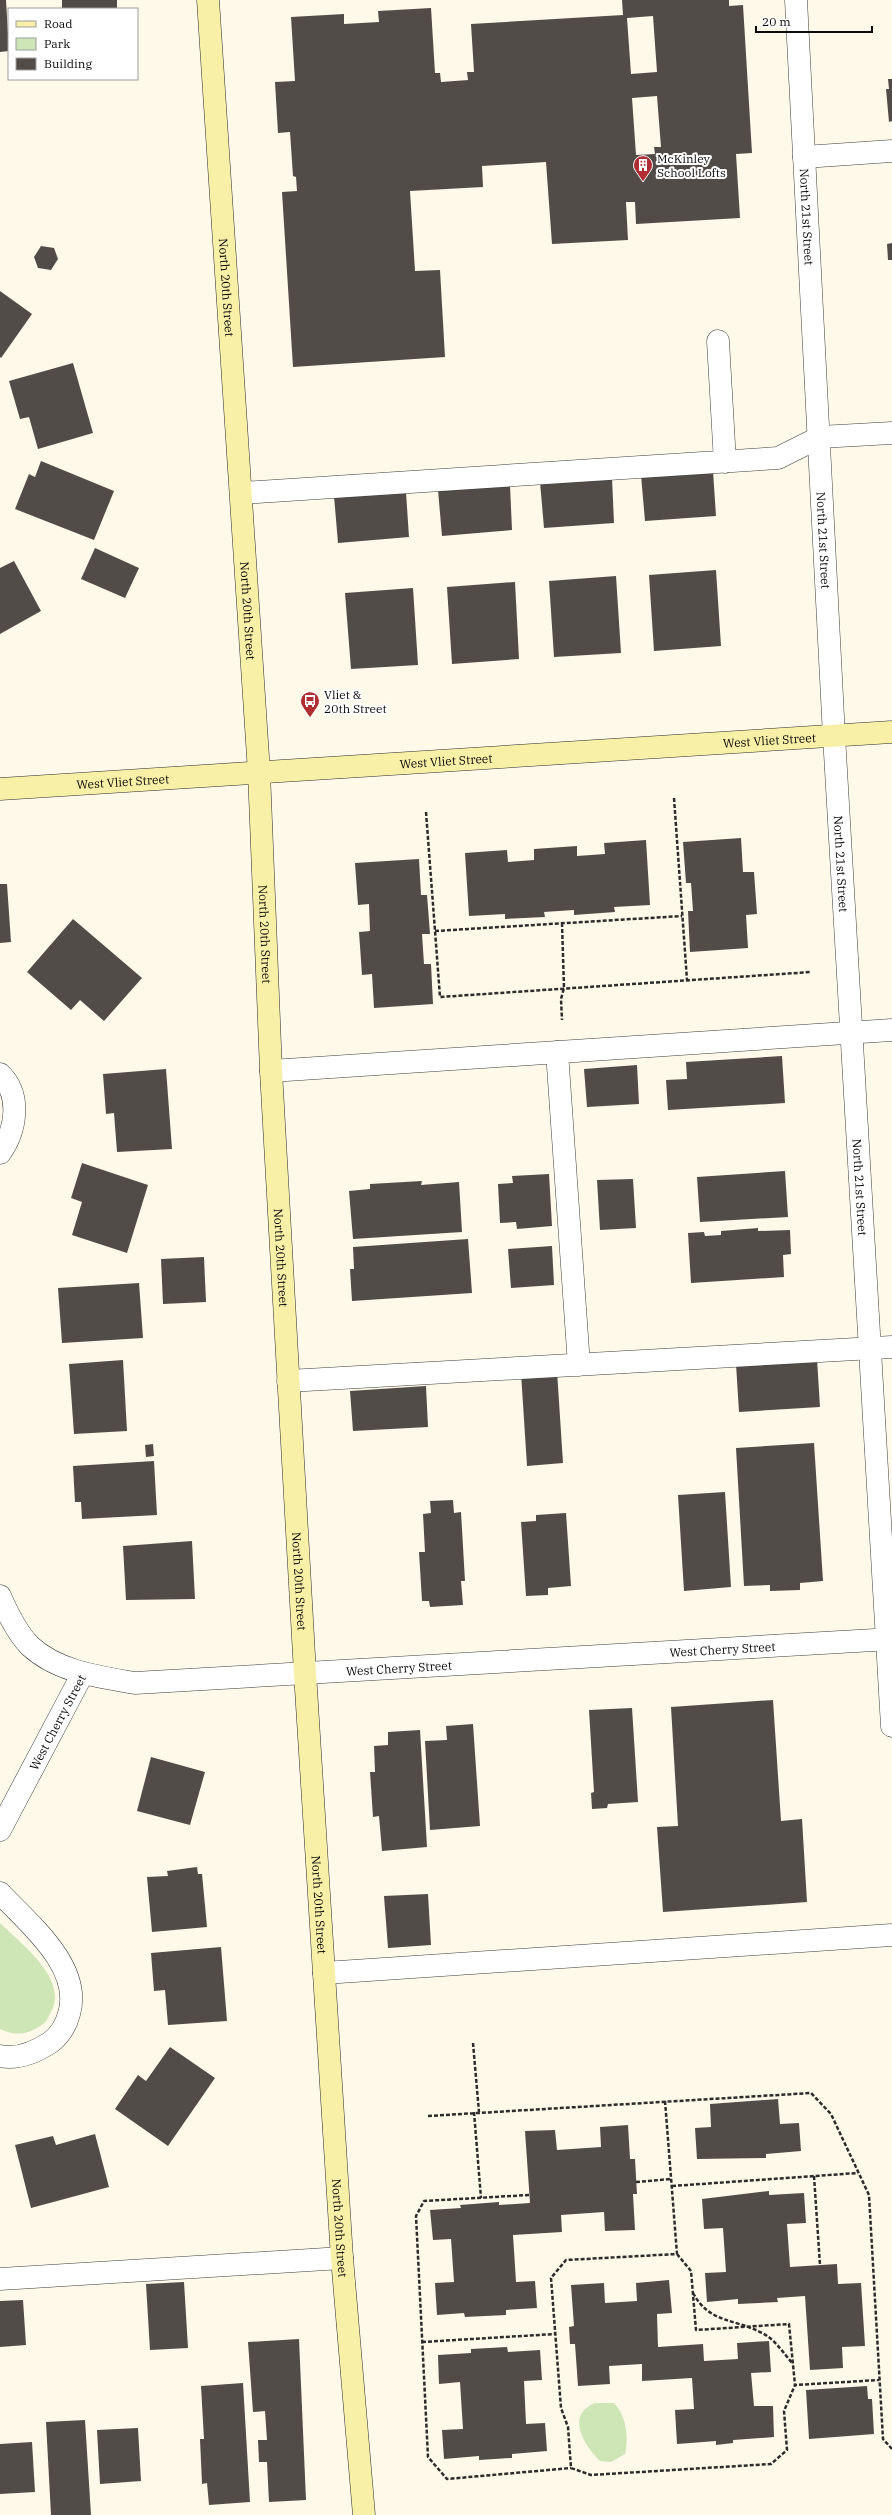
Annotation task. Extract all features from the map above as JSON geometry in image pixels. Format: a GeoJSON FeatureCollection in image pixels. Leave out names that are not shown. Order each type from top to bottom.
{"type":"FeatureCollection","features":[{"type":"Feature","properties":{"kind":"main road","name":"North 20th Street"},"geometry":{"type":"LineString","coordinates":[[208,0],[259,772],[271,1071],[305,1673],[342,2258],[364,2515]]}},
{"type":"Feature","properties":{"kind":"main road","name":"West Vliet Street"},"geometry":{"type":"LineString","coordinates":[[0,789],[892,732]]}},
{"type":"Feature","properties":{"kind":"street","name":"North 21st Street"},"geometry":{"type":"LineString","coordinates":[[796,0],[820,437],[834,736],[870,1348],[889,1640],[892,1726]]}},
{"type":"Feature","properties":{"kind":"street"},"geometry":{"type":"LineString","coordinates":[[804,157],[892,151]]}},
{"type":"Feature","properties":{"kind":"street"},"geometry":{"type":"LineString","coordinates":[[718,341],[725,462]]}},
{"type":"Feature","properties":{"kind":"street"},"geometry":{"type":"LineString","coordinates":[[241,493],[778,458],[820,437],[892,433]]}},
{"type":"Feature","properties":{"kind":"street"},"geometry":{"type":"LineString","coordinates":[[271,1071],[892,1030]]}},
{"type":"Feature","properties":{"kind":"street"},"geometry":{"type":"LineString","coordinates":[[560,1052],[579,1365]]}},
{"type":"Feature","properties":{"kind":"street"},"geometry":{"type":"LineString","coordinates":[[0,1074],[12,1094],[15,1115],[11,1135],[0,1153]]}},
{"type":"Feature","properties":{"kind":"street"},"geometry":{"type":"LineString","coordinates":[[288,1381],[892,1346]]}},
{"type":"Feature","properties":{"kind":"street"},"geometry":{"type":"LineString","coordinates":[[0,1596],[7,1611],[30,1645],[49,1659],[83,1673]]}},
{"type":"Feature","properties":{"kind":"street","name":"West Cherry Street"},"geometry":{"type":"LineString","coordinates":[[0,1830],[83,1673],[135,1683],[889,1640]]}},
{"type":"Feature","properties":{"kind":"street"},"geometry":{"type":"LineString","coordinates":[[0,1893],[64,1967],[71,1986],[72,2006],[66,2024],[55,2039],[39,2051],[21,2056],[0,2056]]}},
{"type":"Feature","properties":{"kind":"street"},"geometry":{"type":"LineString","coordinates":[[324,1973],[892,1935]]}},
{"type":"Feature","properties":{"kind":"street"},"geometry":{"type":"LineString","coordinates":[[0,2279],[342,2258]]}},
{"type":"Feature","properties":{"kind":"path"},"geometry":{"type":"LineString","coordinates":[[674,798],[687,980]]}},
{"type":"Feature","properties":{"kind":"path"},"geometry":{"type":"LineString","coordinates":[[426,812],[440,996],[812,972]]}},
{"type":"Feature","properties":{"kind":"path"},"geometry":{"type":"LineString","coordinates":[[435,931],[682,916]]}},
{"type":"Feature","properties":{"kind":"path"},"geometry":{"type":"LineString","coordinates":[[560,1052],[561,999],[564,988],[562,923]]}},
{"type":"Feature","properties":{"kind":"path"},"geometry":{"type":"LineString","coordinates":[[473,2044],[479,2112]]}},
{"type":"Feature","properties":{"kind":"path"},"geometry":{"type":"LineString","coordinates":[[428,2116],[474,2112],[811,2093],[832,2114],[868,2195],[883,2439],[892,2449]]}},
{"type":"Feature","properties":{"kind":"path"},"geometry":{"type":"LineString","coordinates":[[529,2195],[424,2201],[416,2216],[428,2457],[447,2479],[572,2468],[591,2475],[772,2464],[787,2450],[784,2411],[795,2385],[789,2324],[696,2330],[691,2271],[677,2254],[665,2101]]}},
{"type":"Feature","properties":{"kind":"path"},"geometry":{"type":"LineString","coordinates":[[474,2112],[481,2198]]}},
{"type":"Feature","properties":{"kind":"path"},"geometry":{"type":"LineString","coordinates":[[672,2186],[858,2173]]}},
{"type":"Feature","properties":{"kind":"path"},"geometry":{"type":"LineString","coordinates":[[814,2176],[820,2265]]}},
{"type":"Feature","properties":{"kind":"path"},"geometry":{"type":"LineString","coordinates":[[636,2182],[671,2179]]}},
{"type":"Feature","properties":{"kind":"path"},"geometry":{"type":"LineString","coordinates":[[572,2468],[568,2427],[561,2408],[552,2278],[566,2260],[677,2254]]}},
{"type":"Feature","properties":{"kind":"path"},"geometry":{"type":"LineString","coordinates":[[692,2292],[700,2306],[716,2317],[750,2327],[764,2334],[793,2364]]}},
{"type":"Feature","properties":{"kind":"path"},"geometry":{"type":"LineString","coordinates":[[422,2342],[555,2334]]}},
{"type":"Feature","properties":{"kind":"path"},"geometry":{"type":"LineString","coordinates":[[795,2385],[879,2380]]}},
{"type":"Feature","properties":{"kind":"green space"},"geometry":{"type":"Polygon","coordinates":[[[0,1923],[40,1963],[54,1987],[55,2000],[48,2018],[42,2025],[26,2033],[16,2034],[0,2029],[0,1923]]]}},
{"type":"Feature","properties":{"kind":"green space"},"geometry":{"type":"Polygon","coordinates":[[[595,2403],[614,2403],[624,2420],[626,2427],[627,2441],[625,2454],[611,2462],[600,2461],[588,2447],[580,2430],[579,2422],[581,2415],[586,2408],[595,2403]]]}},
{"type":"Feature","properties":{"kind":"building"},"geometry":{"type":"Polygon","coordinates":[[[0,0],[6,0],[8,51],[0,52],[0,0]]]}},
{"type":"Feature","properties":{"kind":"building"},"geometry":{"type":"Polygon","coordinates":[[[62,0],[117,0],[117,8],[62,8],[62,0]]]}},
{"type":"Feature","properties":{"kind":"building","name":"McKinley School Lofts"},"geometry":{"type":"Polygon","coordinates":[[[622,0],[729,0],[729,6],[743,5],[752,153],[736,154],[740,218],[636,224],[635,202],[626,202],[628,240],[552,244],[546,162],[482,166],[483,187],[410,191],[415,271],[440,270],[445,357],[293,367],[282,192],[297,191],[296,177],[293,176],[290,132],[278,133],[275,82],[295,81],[291,17],[344,14],[344,24],[379,22],[378,11],[431,8],[435,73],[440,73],[441,82],[468,80],[467,72],[474,72],[471,24],[623,15],[622,0]],[[653,16],[627,18],[631,74],[657,72],[653,16]],[[657,96],[632,98],[636,155],[655,154],[654,147],[661,147],[657,96]]]}},
{"type":"Feature","properties":{"kind":"building"},"geometry":{"type":"Polygon","coordinates":[[[888,79],[892,79],[892,121],[889,122],[886,89],[889,89],[888,79]]]}},
{"type":"Feature","properties":{"kind":"building"},"geometry":{"type":"Polygon","coordinates":[[[892,243],[892,260],[888,260],[887,244],[892,243]]]}},
{"type":"Feature","properties":{"kind":"building"},"geometry":{"type":"Polygon","coordinates":[[[41,246],[54,248],[58,259],[51,270],[38,268],[34,257],[41,246]]]}},
{"type":"Feature","properties":{"kind":"building"},"geometry":{"type":"Polygon","coordinates":[[[0,291],[32,314],[1,358],[0,357],[0,291]]]}},
{"type":"Feature","properties":{"kind":"building"},"geometry":{"type":"Polygon","coordinates":[[[73,363],[93,433],[38,449],[29,417],[20,419],[9,381],[73,363]]]}},
{"type":"Feature","properties":{"kind":"building"},"geometry":{"type":"Polygon","coordinates":[[[41,461],[114,491],[94,540],[15,509],[29,474],[35,477],[41,461]]]}},
{"type":"Feature","properties":{"kind":"building"},"geometry":{"type":"Polygon","coordinates":[[[713,471],[716,516],[645,521],[641,475],[713,471]]]}},
{"type":"Feature","properties":{"kind":"building"},"geometry":{"type":"Polygon","coordinates":[[[612,478],[614,523],[544,528],[540,482],[612,478]]]}},
{"type":"Feature","properties":{"kind":"building"},"geometry":{"type":"Polygon","coordinates":[[[510,485],[512,530],[442,536],[438,490],[510,485]]]}},
{"type":"Feature","properties":{"kind":"building"},"geometry":{"type":"Polygon","coordinates":[[[406,492],[409,537],[338,543],[334,496],[406,492]]]}},
{"type":"Feature","properties":{"kind":"building"},"geometry":{"type":"Polygon","coordinates":[[[95,548],[139,568],[125,598],[81,579],[95,548]]]}},
{"type":"Feature","properties":{"kind":"building"},"geometry":{"type":"Polygon","coordinates":[[[14,561],[41,611],[0,634],[0,568],[14,561]]]}},
{"type":"Feature","properties":{"kind":"building"},"geometry":{"type":"Polygon","coordinates":[[[716,570],[721,646],[654,651],[649,575],[716,570]]]}},
{"type":"Feature","properties":{"kind":"building"},"geometry":{"type":"Polygon","coordinates":[[[616,576],[621,653],[554,657],[549,581],[616,576]]]}},
{"type":"Feature","properties":{"kind":"building"},"geometry":{"type":"Polygon","coordinates":[[[515,582],[519,659],[452,664],[447,587],[515,582]]]}},
{"type":"Feature","properties":{"kind":"building"},"geometry":{"type":"Polygon","coordinates":[[[413,588],[418,665],[351,669],[345,593],[413,588]]]}},
{"type":"Feature","properties":{"kind":"building"},"geometry":{"type":"Polygon","coordinates":[[[741,838],[743,872],[754,872],[757,914],[746,915],[748,948],[690,952],[688,911],[693,911],[691,883],[686,883],[683,842],[741,838]]]}},
{"type":"Feature","properties":{"kind":"building"},"geometry":{"type":"Polygon","coordinates":[[[646,840],[650,905],[614,907],[615,912],[574,915],[574,910],[544,912],[545,917],[505,919],[505,914],[469,916],[465,853],[507,850],[508,862],[534,860],[534,849],[577,846],[577,856],[605,854],[604,843],[646,840]]]}},
{"type":"Feature","properties":{"kind":"building"},"geometry":{"type":"Polygon","coordinates":[[[419,859],[421,895],[427,895],[430,934],[422,934],[424,964],[431,964],[433,1004],[374,1008],[372,974],[362,975],[359,932],[370,931],[369,904],[358,905],[355,863],[419,859]]]}},
{"type":"Feature","properties":{"kind":"building"},"geometry":{"type":"Polygon","coordinates":[[[0,884],[7,884],[11,942],[0,943],[0,884]]]}},
{"type":"Feature","properties":{"kind":"building"},"geometry":{"type":"Polygon","coordinates":[[[73,919],[142,978],[104,1021],[80,1000],[71,1010],[27,972],[73,919]]]}},
{"type":"Feature","properties":{"kind":"building"},"geometry":{"type":"Polygon","coordinates":[[[782,1056],[785,1103],[668,1110],[666,1080],[687,1079],[686,1062],[782,1056]]]}},
{"type":"Feature","properties":{"kind":"building"},"geometry":{"type":"Polygon","coordinates":[[[637,1065],[639,1104],[587,1107],[584,1069],[637,1065]]]}},
{"type":"Feature","properties":{"kind":"building"},"geometry":{"type":"Polygon","coordinates":[[[166,1069],[172,1149],[117,1152],[114,1113],[106,1114],[103,1074],[166,1069]]]}},
{"type":"Feature","properties":{"kind":"building"},"geometry":{"type":"Polygon","coordinates":[[[82,1163],[148,1185],[127,1253],[72,1235],[82,1202],[71,1198],[82,1163]]]}},
{"type":"Feature","properties":{"kind":"building"},"geometry":{"type":"Polygon","coordinates":[[[785,1171],[788,1217],[700,1222],[697,1177],[785,1171]]]}},
{"type":"Feature","properties":{"kind":"building"},"geometry":{"type":"Polygon","coordinates":[[[549,1174],[552,1226],[517,1229],[516,1222],[500,1223],[498,1184],[513,1183],[512,1176],[549,1174]]]}},
{"type":"Feature","properties":{"kind":"building"},"geometry":{"type":"Polygon","coordinates":[[[633,1179],[636,1228],[600,1230],[597,1180],[633,1179]]]}},
{"type":"Feature","properties":{"kind":"building"},"geometry":{"type":"Polygon","coordinates":[[[422,1181],[421,1185],[459,1182],[462,1232],[353,1239],[349,1191],[370,1189],[370,1184],[422,1181]]]}},
{"type":"Feature","properties":{"kind":"building"},"geometry":{"type":"Polygon","coordinates":[[[758,1228],[758,1231],[790,1230],[791,1254],[783,1255],[784,1277],[691,1283],[688,1233],[704,1232],[705,1236],[721,1235],[721,1231],[758,1228]]]}},
{"type":"Feature","properties":{"kind":"building"},"geometry":{"type":"Polygon","coordinates":[[[468,1239],[472,1293],[352,1301],[350,1269],[354,1269],[353,1247],[468,1239]]]}},
{"type":"Feature","properties":{"kind":"building"},"geometry":{"type":"Polygon","coordinates":[[[552,1246],[554,1285],[511,1288],[508,1249],[552,1246]]]}},
{"type":"Feature","properties":{"kind":"building"},"geometry":{"type":"Polygon","coordinates":[[[204,1257],[206,1302],[163,1304],[161,1259],[204,1257]]]}},
{"type":"Feature","properties":{"kind":"building"},"geometry":{"type":"Polygon","coordinates":[[[139,1283],[143,1338],[62,1343],[58,1288],[139,1283]]]}},
{"type":"Feature","properties":{"kind":"building"},"geometry":{"type":"Polygon","coordinates":[[[817,1359],[820,1407],[739,1412],[736,1364],[817,1359]]]}},
{"type":"Feature","properties":{"kind":"building"},"geometry":{"type":"Polygon","coordinates":[[[123,1360],[127,1431],[74,1434],[69,1364],[123,1360]]]}},
{"type":"Feature","properties":{"kind":"building"},"geometry":{"type":"Polygon","coordinates":[[[557,1371],[563,1463],[527,1466],[521,1373],[557,1371]]]}},
{"type":"Feature","properties":{"kind":"building"},"geometry":{"type":"Polygon","coordinates":[[[426,1386],[428,1427],[353,1431],[350,1391],[426,1386]]]}},
{"type":"Feature","properties":{"kind":"building"},"geometry":{"type":"Polygon","coordinates":[[[814,1443],[823,1581],[800,1583],[800,1590],[770,1591],[770,1585],[744,1586],[736,1448],[814,1443]]]}},
{"type":"Feature","properties":{"kind":"building"},"geometry":{"type":"Polygon","coordinates":[[[153,1444],[154,1456],[146,1457],[145,1445],[153,1444]]]}},
{"type":"Feature","properties":{"kind":"building"},"geometry":{"type":"Polygon","coordinates":[[[154,1461],[157,1515],[82,1519],[81,1502],[75,1502],[73,1466],[154,1461]]]}},
{"type":"Feature","properties":{"kind":"building"},"geometry":{"type":"Polygon","coordinates":[[[725,1492],[731,1587],[684,1591],[678,1495],[725,1492]]]}},
{"type":"Feature","properties":{"kind":"building"},"geometry":{"type":"Polygon","coordinates":[[[453,1500],[454,1513],[461,1512],[465,1581],[461,1581],[463,1605],[430,1607],[429,1601],[422,1601],[419,1552],[425,1552],[423,1514],[431,1513],[430,1501],[453,1500]]]}},
{"type":"Feature","properties":{"kind":"building"},"geometry":{"type":"Polygon","coordinates":[[[566,1513],[571,1586],[548,1588],[548,1595],[526,1596],[521,1522],[536,1521],[536,1515],[566,1513]]]}},
{"type":"Feature","properties":{"kind":"building"},"geometry":{"type":"Polygon","coordinates":[[[192,1541],[195,1599],[126,1600],[123,1546],[192,1541]]]}},
{"type":"Feature","properties":{"kind":"building"},"geometry":{"type":"Polygon","coordinates":[[[773,1700],[781,1821],[802,1819],[807,1902],[663,1912],[657,1827],[678,1826],[671,1707],[773,1700]]]}},
{"type":"Feature","properties":{"kind":"building"},"geometry":{"type":"Polygon","coordinates":[[[632,1708],[638,1802],[608,1804],[607,1808],[592,1809],[591,1793],[594,1792],[589,1710],[632,1708]]]}},
{"type":"Feature","properties":{"kind":"building"},"geometry":{"type":"Polygon","coordinates":[[[473,1724],[480,1826],[430,1830],[425,1741],[447,1740],[446,1726],[473,1724]]]}},
{"type":"Feature","properties":{"kind":"building"},"geometry":{"type":"Polygon","coordinates":[[[420,1730],[427,1847],[382,1851],[379,1816],[373,1817],[370,1772],[375,1772],[374,1746],[388,1745],[388,1732],[420,1730]]]}},
{"type":"Feature","properties":{"kind":"building"},"geometry":{"type":"Polygon","coordinates":[[[151,1757],[205,1772],[190,1825],[137,1811],[151,1757]]]}},
{"type":"Feature","properties":{"kind":"building"},"geometry":{"type":"Polygon","coordinates":[[[197,1867],[198,1874],[202,1874],[207,1927],[152,1932],[147,1877],[168,1876],[167,1871],[197,1867]]]}},
{"type":"Feature","properties":{"kind":"building"},"geometry":{"type":"Polygon","coordinates":[[[428,1894],[431,1945],[388,1948],[384,1896],[428,1894]]]}},
{"type":"Feature","properties":{"kind":"building"},"geometry":{"type":"Polygon","coordinates":[[[221,1947],[227,2021],[168,2025],[165,1990],[154,1991],[151,1953],[221,1947]]]}},
{"type":"Feature","properties":{"kind":"building"},"geometry":{"type":"Polygon","coordinates":[[[170,2047],[215,2078],[168,2146],[115,2109],[138,2075],[146,2081],[170,2047]]]}},
{"type":"Feature","properties":{"kind":"building"},"geometry":{"type":"Polygon","coordinates":[[[778,2099],[780,2124],[799,2123],[801,2151],[766,2154],[766,2158],[697,2159],[695,2128],[711,2127],[710,2104],[778,2099]]]}},
{"type":"Feature","properties":{"kind":"building"},"geometry":{"type":"Polygon","coordinates":[[[628,2125],[630,2159],[635,2159],[637,2194],[633,2194],[635,2230],[605,2231],[604,2212],[561,2215],[562,2232],[513,2235],[516,2282],[535,2281],[537,2308],[506,2310],[506,2315],[465,2317],[464,2313],[437,2315],[435,2283],[454,2282],[451,2239],[433,2240],[430,2210],[461,2208],[460,2205],[499,2202],[499,2205],[530,2203],[525,2131],[555,2130],[557,2150],[601,2147],[600,2127],[628,2125]]]}},
{"type":"Feature","properties":{"kind":"building"},"geometry":{"type":"Polygon","coordinates":[[[95,2134],[109,2187],[31,2208],[15,2145],[53,2136],[56,2145],[95,2134]]]}},
{"type":"Feature","properties":{"kind":"building"},"geometry":{"type":"Polygon","coordinates":[[[769,2191],[769,2195],[804,2193],[806,2223],[787,2224],[790,2267],[837,2264],[838,2284],[861,2283],[865,2346],[842,2347],[843,2368],[810,2370],[805,2296],[777,2298],[778,2302],[738,2304],[738,2299],[707,2302],[705,2273],[726,2272],[723,2228],[704,2229],[702,2199],[769,2191]]]}},
{"type":"Feature","properties":{"kind":"building"},"geometry":{"type":"Polygon","coordinates":[[[669,2280],[672,2313],[657,2314],[658,2347],[703,2344],[704,2361],[738,2359],[737,2343],[769,2341],[771,2372],[751,2373],[754,2406],[773,2406],[774,2437],[733,2440],[733,2443],[716,2445],[716,2441],[677,2444],[675,2410],[694,2409],[692,2378],[642,2381],[642,2364],[609,2366],[610,2384],[578,2386],[575,2344],[570,2344],[569,2327],[574,2326],[571,2285],[604,2283],[605,2303],[637,2301],[636,2283],[669,2280]]]}},
{"type":"Feature","properties":{"kind":"building"},"geometry":{"type":"Polygon","coordinates":[[[184,2282],[188,2348],[150,2350],[146,2284],[184,2282]]]}},
{"type":"Feature","properties":{"kind":"building"},"geometry":{"type":"Polygon","coordinates":[[[23,2300],[26,2345],[0,2347],[0,2301],[23,2300]]]}},
{"type":"Feature","properties":{"kind":"building"},"geometry":{"type":"Polygon","coordinates":[[[299,2339],[306,2500],[269,2502],[267,2462],[259,2462],[258,2440],[267,2440],[265,2411],[253,2412],[248,2342],[299,2339]]]}},
{"type":"Feature","properties":{"kind":"building"},"geometry":{"type":"Polygon","coordinates":[[[507,2347],[508,2352],[540,2350],[542,2380],[524,2381],[526,2424],[545,2423],[547,2451],[512,2454],[512,2458],[479,2460],[479,2456],[444,2459],[442,2430],[463,2429],[460,2382],[439,2384],[438,2355],[471,2353],[471,2349],[507,2347]]]}},
{"type":"Feature","properties":{"kind":"building"},"geometry":{"type":"Polygon","coordinates":[[[243,2383],[250,2502],[209,2505],[207,2483],[202,2484],[200,2439],[204,2439],[201,2386],[243,2383]]]}},
{"type":"Feature","properties":{"kind":"building"},"geometry":{"type":"Polygon","coordinates":[[[867,2386],[868,2399],[872,2399],[874,2434],[809,2439],[806,2390],[867,2386]]]}},
{"type":"Feature","properties":{"kind":"building"},"geometry":{"type":"Polygon","coordinates":[[[85,2420],[91,2515],[51,2515],[46,2422],[85,2420]]]}},
{"type":"Feature","properties":{"kind":"building"},"geometry":{"type":"Polygon","coordinates":[[[138,2428],[141,2481],[100,2484],[97,2430],[138,2428]]]}},
{"type":"Feature","properties":{"kind":"building"},"geometry":{"type":"Polygon","coordinates":[[[32,2442],[35,2492],[0,2494],[0,2444],[32,2442]]]}},
{"type":"Feature","properties":{"kind":"place","name":"McKinley School Lofts"},"geometry":{"type":"Point","coordinates":[643,182]}},
{"type":"Feature","properties":{"kind":"place","name":"Vliet & 20th Street"},"geometry":{"type":"Point","coordinates":[310,718]}}]}
